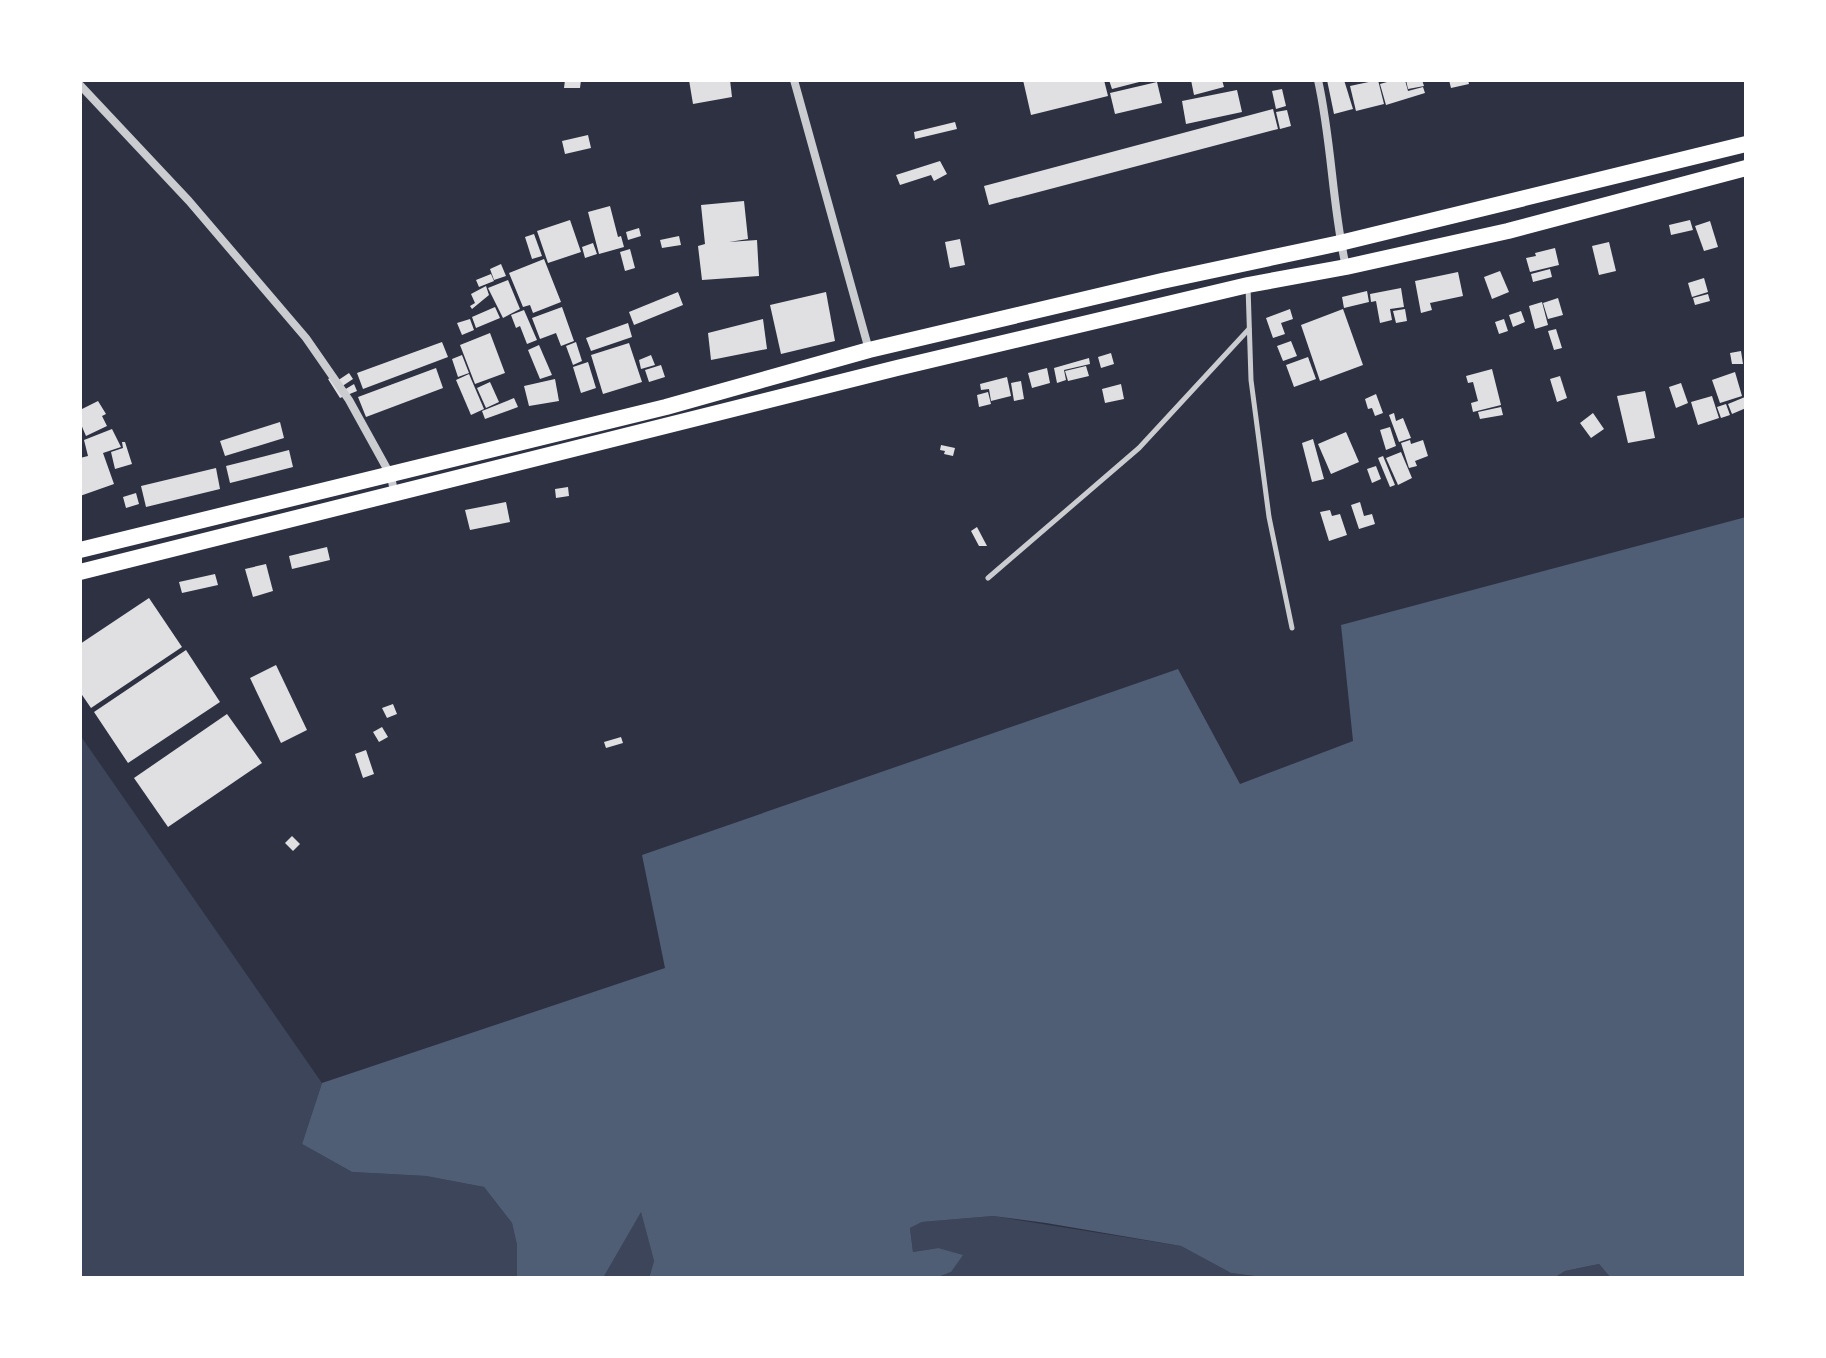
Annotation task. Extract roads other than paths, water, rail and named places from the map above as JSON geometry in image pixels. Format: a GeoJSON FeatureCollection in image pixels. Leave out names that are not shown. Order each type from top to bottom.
{"type":"FeatureCollection","features":[{"type":"Feature","properties":{"kind":"main road"},"geometry":{"type":"LineString","coordinates":[[80,572],[869,350],[1340,243],[1746,144]]}},
{"type":"Feature","properties":{"kind":"main road"},"geometry":{"type":"LineString","coordinates":[[80,550],[393,484],[1248,285],[1508,231],[1746,168]]}},
{"type":"Feature","properties":{"kind":"street"},"geometry":{"type":"LineString","coordinates":[[794,80],[869,350]]}},
{"type":"Feature","properties":{"kind":"street"},"geometry":{"type":"LineString","coordinates":[[1318,80],[1328,125],[1340,243],[1346,267]]}},
{"type":"Feature","properties":{"kind":"street"},"geometry":{"type":"LineString","coordinates":[[80,86],[189,201],[306,338],[349,400],[393,484]]}},
{"type":"Feature","properties":{"kind":"lane"},"geometry":{"type":"LineString","coordinates":[[1248,285],[1251,380],[1269,517],[1292,628]]}},
{"type":"Feature","properties":{"kind":"lane"},"geometry":{"type":"LineString","coordinates":[[988,578],[1139,448],[1249,329]]}}]}
